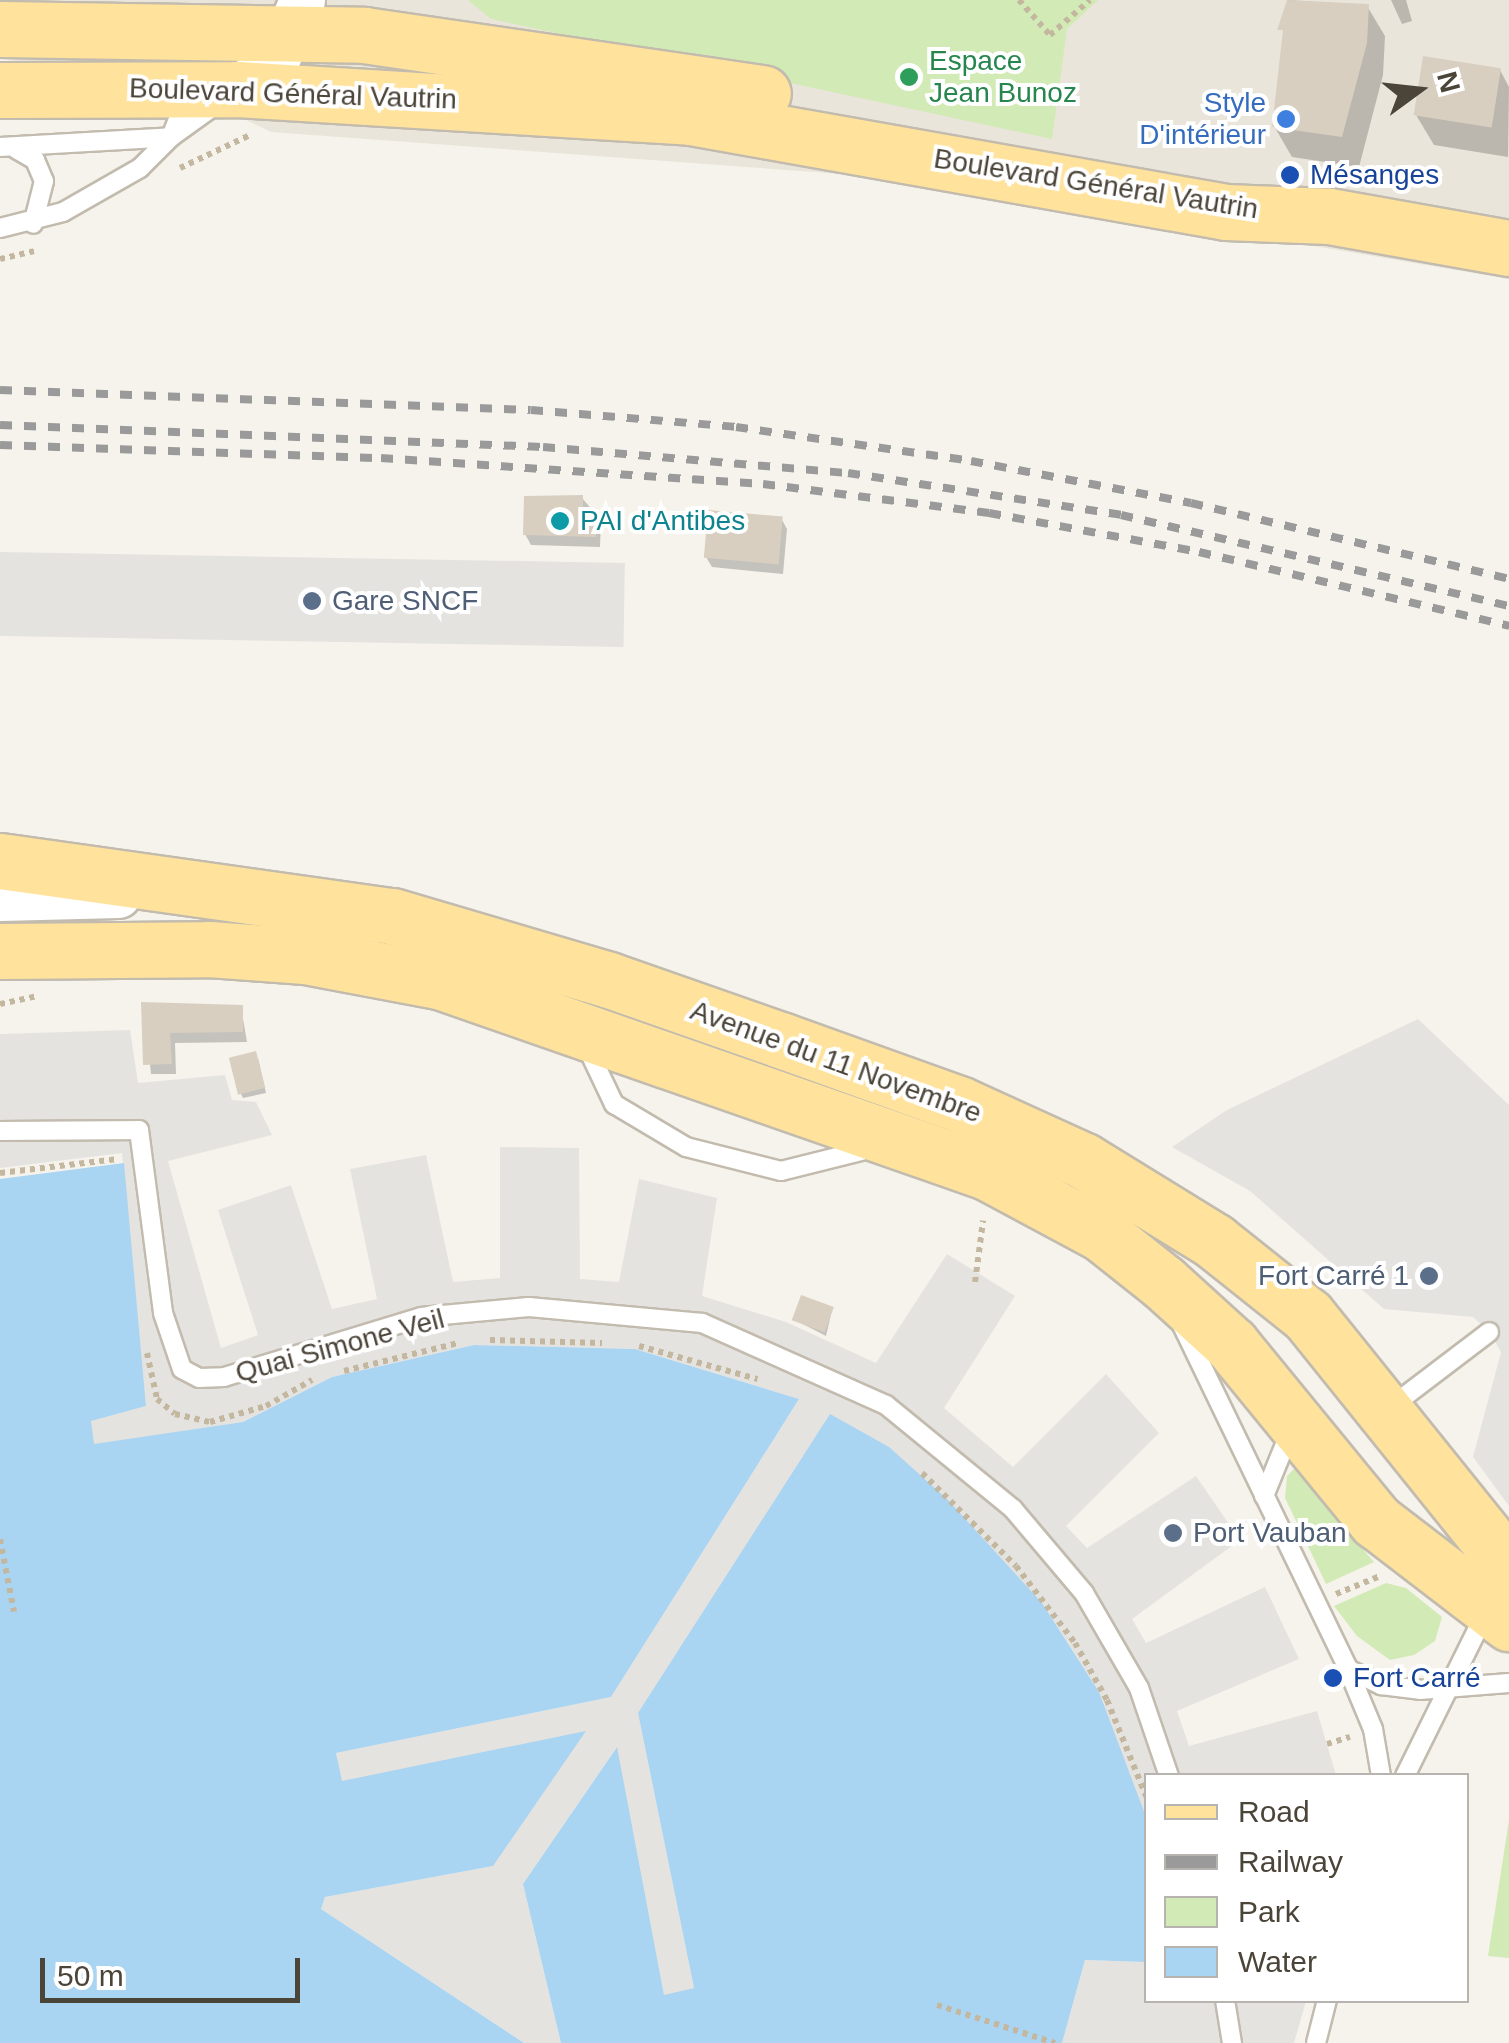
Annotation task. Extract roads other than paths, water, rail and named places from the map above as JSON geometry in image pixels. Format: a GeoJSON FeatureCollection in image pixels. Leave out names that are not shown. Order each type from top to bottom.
{"type":"FeatureCollection","features":[{"type":"Feature","properties":{"kind":"main road","name":"Boulevard Général Vautrin"},"geometry":{"type":"LineString","coordinates":[[0,28],[187,15],[253,74],[690,118],[1226,212],[1329,216]]}},
{"type":"Feature","properties":{"kind":"main road","name":"Boulevard Général Vautrin"},"geometry":{"type":"LineString","coordinates":[[0,90],[253,74],[489,50],[695,80],[1226,184],[1329,216]]}},
{"type":"Feature","properties":{"kind":"main road"},"geometry":{"type":"LineString","coordinates":[[1329,216],[1509,248]]}},
{"type":"Feature","properties":{"kind":"main road"},"geometry":{"type":"LineString","coordinates":[[0,861],[228,891]]}},
{"type":"Feature","properties":{"kind":"main road","name":"Avenue du 11 Novembre"},"geometry":{"type":"LineString","coordinates":[[228,891],[392,916],[609,980],[992,1118],[1084,1161],[1214,1241],[1308,1316],[1414,1445],[1500,1598]]}},
{"type":"Feature","properties":{"kind":"main road","name":"Avenue du 11 Novembre"},"geometry":{"type":"LineString","coordinates":[[16,954],[209,949],[305,956],[442,982],[578,1024],[987,1172],[1064,1211],[1164,1283],[1231,1344],[1376,1522],[1500,1598]]}},
{"type":"Feature","properties":{"kind":"main road"},"geometry":{"type":"LineString","coordinates":[[1294,1426],[1325,1416],[1414,1445]]}},
{"type":"Feature","properties":{"kind":"street"},"geometry":{"type":"LineString","coordinates":[[187,15],[253,74]]}},
{"type":"Feature","properties":{"kind":"street","name":"Avenue du 11 Novembre"},"geometry":{"type":"LineString","coordinates":[[0,898],[228,891]]}},
{"type":"Feature","properties":{"kind":"lane"},"geometry":{"type":"LineString","coordinates":[[346,56],[377,58]]}},
{"type":"Feature","properties":{"kind":"lane"},"geometry":{"type":"LineString","coordinates":[[8,148],[253,74]]}},
{"type":"Feature","properties":{"kind":"lane"},"geometry":{"type":"LineString","coordinates":[[0,228],[34,224],[140,168],[253,74]]}},
{"type":"Feature","properties":{"kind":"lane"},"geometry":{"type":"LineString","coordinates":[[592,90],[643,96],[695,80]]}},
{"type":"Feature","properties":{"kind":"lane"},"geometry":{"type":"LineString","coordinates":[[8,148],[35,160],[44,181],[34,224]]}},
{"type":"Feature","properties":{"kind":"lane"},"geometry":{"type":"LineString","coordinates":[[578,1024],[614,1104],[686,1148],[781,1171],[897,1140]]}},
{"type":"Feature","properties":{"kind":"lane","name":"Quai Simone Veil"},"geometry":{"type":"LineString","coordinates":[[0,1131],[139,1130],[163,1313],[182,1369],[198,1378],[224,1378],[421,1317],[529,1306],[702,1323],[886,1405],[1013,1510],[1084,1593],[1138,1688],[1169,1773]]}},
{"type":"Feature","properties":{"kind":"lane"},"geometry":{"type":"LineString","coordinates":[[1164,1283],[1348,1669],[1373,1730],[1380,1773]]}},
{"type":"Feature","properties":{"kind":"lane"},"geometry":{"type":"LineString","coordinates":[[1414,1445],[1489,1332]]}},
{"type":"Feature","properties":{"kind":"lane"},"geometry":{"type":"LineString","coordinates":[[1264,1496],[1294,1426]]}},
{"type":"Feature","properties":{"kind":"lane"},"geometry":{"type":"LineString","coordinates":[[1406,1773],[1479,1626],[1500,1598]]}},
{"type":"Feature","properties":{"kind":"lane"},"geometry":{"type":"LineString","coordinates":[[1348,1669],[1381,1685],[1446,1689],[1509,1683]]}},
{"type":"Feature","properties":{"kind":"lane"},"geometry":{"type":"LineString","coordinates":[[1225,2003],[1232,2043]]}},
{"type":"Feature","properties":{"kind":"lane"},"geometry":{"type":"LineString","coordinates":[[1316,2043],[1326,2003]]}},
{"type":"Feature","properties":{"kind":"water"},"geometry":{"type":"Polygon","coordinates":[[[124,1163],[146,1406],[91,1421],[94,1444],[243,1422],[332,1377],[474,1345],[635,1349],[799,1399],[611,1697],[336,1753],[342,1781],[586,1731],[493,1866],[325,1897],[321,1909],[524,2043],[0,2043],[0,1179],[124,1163]]]}},
{"type":"Feature","properties":{"kind":"water"},"geometry":{"type":"Polygon","coordinates":[[[830,1414],[889,1447],[948,1500],[1042,1603],[1099,1692],[1144,1811],[1144,1962],[1085,1960],[1062,2043],[561,2043],[523,1884],[617,1747],[664,1995],[694,1988],[638,1713],[830,1414]]]}},
{"type":"Feature","properties":{"kind":"railway"},"geometry":{"type":"LineString","coordinates":[[0,390],[531,410],[736,427],[971,461],[1191,503],[1509,579]]}},
{"type":"Feature","properties":{"kind":"railway"},"geometry":{"type":"LineString","coordinates":[[0,425],[543,447],[848,473],[1121,515],[1509,606]]}},
{"type":"Feature","properties":{"kind":"railway"},"geometry":{"type":"LineString","coordinates":[[0,445],[381,458],[763,484],[989,513],[1199,552],[1509,626]]}},
{"type":"Feature","properties":{"kind":"place","name":"Espace Jean Bunoz"},"geometry":{"type":"Point","coordinates":[909,77]}},
{"type":"Feature","properties":{"kind":"place","name":"Style D'intérieur"},"geometry":{"type":"Point","coordinates":[1286,119]}},
{"type":"Feature","properties":{"kind":"place","name":"Mésanges"},"geometry":{"type":"Point","coordinates":[1290,175]}},
{"type":"Feature","properties":{"kind":"place","name":"PAI d'Antibes"},"geometry":{"type":"Point","coordinates":[560,521]}},
{"type":"Feature","properties":{"kind":"place","name":"Gare SNCF"},"geometry":{"type":"Point","coordinates":[312,601]}},
{"type":"Feature","properties":{"kind":"place","name":"Fort Carré 1"},"geometry":{"type":"Point","coordinates":[1429,1276]}},
{"type":"Feature","properties":{"kind":"place","name":"Port Vauban"},"geometry":{"type":"Point","coordinates":[1173,1533]}},
{"type":"Feature","properties":{"kind":"place","name":"Fort Carré"},"geometry":{"type":"Point","coordinates":[1333,1678]}}]}
